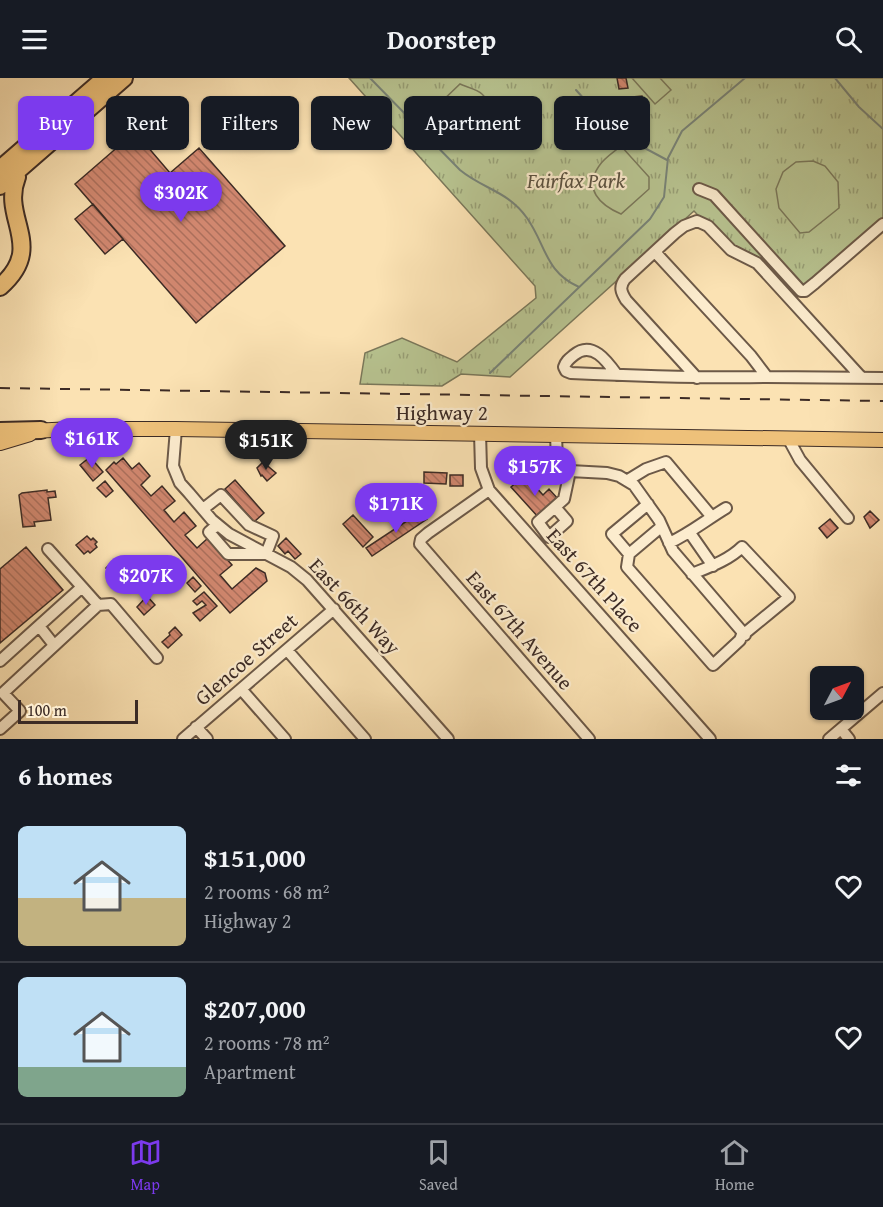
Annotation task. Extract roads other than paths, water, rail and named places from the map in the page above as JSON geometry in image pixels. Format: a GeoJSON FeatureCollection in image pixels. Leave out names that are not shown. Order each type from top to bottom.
{"type":"FeatureCollection","features":[{"type":"Feature","properties":{"kind":"highway"},"geometry":{"type":"LineString","coordinates":[[0,169],[105,78]]}},
{"type":"Feature","properties":{"kind":"highway"},"geometry":{"type":"LineString","coordinates":[[0,186],[124,78]]}},
{"type":"Feature","properties":{"kind":"highway"},"geometry":{"type":"LineString","coordinates":[[0,287],[12,275],[17,264],[17,248],[5,213],[4,199],[12,182],[37,154]]}},
{"type":"Feature","properties":{"kind":"highway"},"geometry":{"type":"LineString","coordinates":[[0,221],[14,237]]}},
{"type":"Feature","properties":{"kind":"highway"},"geometry":{"type":"LineString","coordinates":[[0,433],[41,430]]}},
{"type":"Feature","properties":{"kind":"main road","name":"Highway 2"},"geometry":{"type":"LineString","coordinates":[[0,443],[41,430],[176,429],[883,440]]}},
{"type":"Feature","properties":{"kind":"street"},"geometry":{"type":"LineString","coordinates":[[699,189],[714,195],[801,291],[815,284],[883,224]]}},
{"type":"Feature","properties":{"kind":"street"},"geometry":{"type":"LineString","coordinates":[[697,378],[626,300],[621,287],[625,279],[684,226],[697,221],[708,226],[731,250],[757,263],[861,377]]}},
{"type":"Feature","properties":{"kind":"street"},"geometry":{"type":"LineString","coordinates":[[655,252],[751,356],[766,378]]}},
{"type":"Feature","properties":{"kind":"street"},"geometry":{"type":"LineString","coordinates":[[617,375],[697,378],[883,378]]}},
{"type":"Feature","properties":{"kind":"street","name":"East 66th Way"},"geometry":{"type":"LineString","coordinates":[[176,429],[173,466],[180,483],[217,525],[229,534],[297,570],[448,739]]}},
{"type":"Feature","properties":{"kind":"street","name":"East 67th Place"},"geometry":{"type":"LineString","coordinates":[[480,433],[481,468],[489,490],[710,739]]}},
{"type":"Feature","properties":{"kind":"street"},"geometry":{"type":"LineString","coordinates":[[556,434],[557,463],[560,468],[570,471],[607,472],[628,480],[648,504],[669,543],[692,574],[744,634]]}},
{"type":"Feature","properties":{"kind":"street"},"geometry":{"type":"LineString","coordinates":[[788,438],[800,460],[848,518]]}},
{"type":"Feature","properties":{"kind":"street"},"geometry":{"type":"LineString","coordinates":[[628,480],[646,469],[666,462],[712,517]]}},
{"type":"Feature","properties":{"kind":"street"},"geometry":{"type":"LineString","coordinates":[[555,507],[564,499],[570,471]]}},
{"type":"Feature","properties":{"kind":"street","name":"East 67th Avenue"},"geometry":{"type":"LineString","coordinates":[[489,490],[428,533],[420,542],[422,547],[590,739]]}},
{"type":"Feature","properties":{"kind":"street"},"geometry":{"type":"LineString","coordinates":[[203,509],[221,495],[249,525],[273,536],[266,554],[228,554],[209,532],[217,525]]}},
{"type":"Feature","properties":{"kind":"street"},"geometry":{"type":"LineString","coordinates":[[629,554],[612,534],[648,504]]}},
{"type":"Feature","properties":{"kind":"street"},"geometry":{"type":"LineString","coordinates":[[669,543],[690,533],[698,525],[726,508]]}},
{"type":"Feature","properties":{"kind":"street"},"geometry":{"type":"LineString","coordinates":[[661,527],[629,554],[627,567],[713,665],[744,634],[789,597],[739,543],[737,552],[713,566],[692,574]]}},
{"type":"Feature","properties":{"kind":"street"},"geometry":{"type":"LineString","coordinates":[[690,533],[713,566]]}},
{"type":"Feature","properties":{"kind":"street"},"geometry":{"type":"LineString","coordinates":[[48,549],[98,605]]}},
{"type":"Feature","properties":{"kind":"street"},"geometry":{"type":"LineString","coordinates":[[0,661],[82,587]]}},
{"type":"Feature","properties":{"kind":"street"},"geometry":{"type":"LineString","coordinates":[[0,729],[20,711],[1,693],[98,605],[111,604],[157,658]]}},
{"type":"Feature","properties":{"kind":"street","name":"Glencoe Street"},"geometry":{"type":"LineString","coordinates":[[183,739],[334,609]]}},
{"type":"Feature","properties":{"kind":"street"},"geometry":{"type":"LineString","coordinates":[[39,626],[54,645]]}},
{"type":"Feature","properties":{"kind":"street"},"geometry":{"type":"LineString","coordinates":[[287,650],[365,739]]}},
{"type":"Feature","properties":{"kind":"street"},"geometry":{"type":"LineString","coordinates":[[241,689],[285,739]]}},
{"type":"Feature","properties":{"kind":"street"},"geometry":{"type":"LineString","coordinates":[[829,739],[883,693]]}},
{"type":"Feature","properties":{"kind":"street"},"geometry":{"type":"LineString","coordinates":[[196,728],[207,739]]}},
{"type":"Feature","properties":{"kind":"street"},"geometry":{"type":"LineString","coordinates":[[841,729],[849,739]]}},
{"type":"Feature","properties":{"kind":"waterway"},"geometry":{"type":"LineString","coordinates":[[370,78],[460,170],[504,196],[520,209],[559,274],[579,287]]}},
{"type":"Feature","properties":{"kind":"waterway"},"geometry":{"type":"LineString","coordinates":[[490,373],[650,219],[664,197],[668,158],[682,131],[745,78]]}},
{"type":"Feature","properties":{"kind":"waterway"},"geometry":{"type":"LineString","coordinates":[[835,78],[859,107],[883,129]]}},
{"type":"Feature","properties":{"kind":"waterway"},"geometry":{"type":"LineString","coordinates":[[576,90],[613,131],[667,160]]}},
{"type":"Feature","properties":{"kind":"railway"},"geometry":{"type":"LineString","coordinates":[[0,388],[883,401]]}},
{"type":"Feature","properties":{"kind":"park label","name":"Fairfax Park"},"geometry":{"type":"Point","coordinates":[576,180]}}]}
